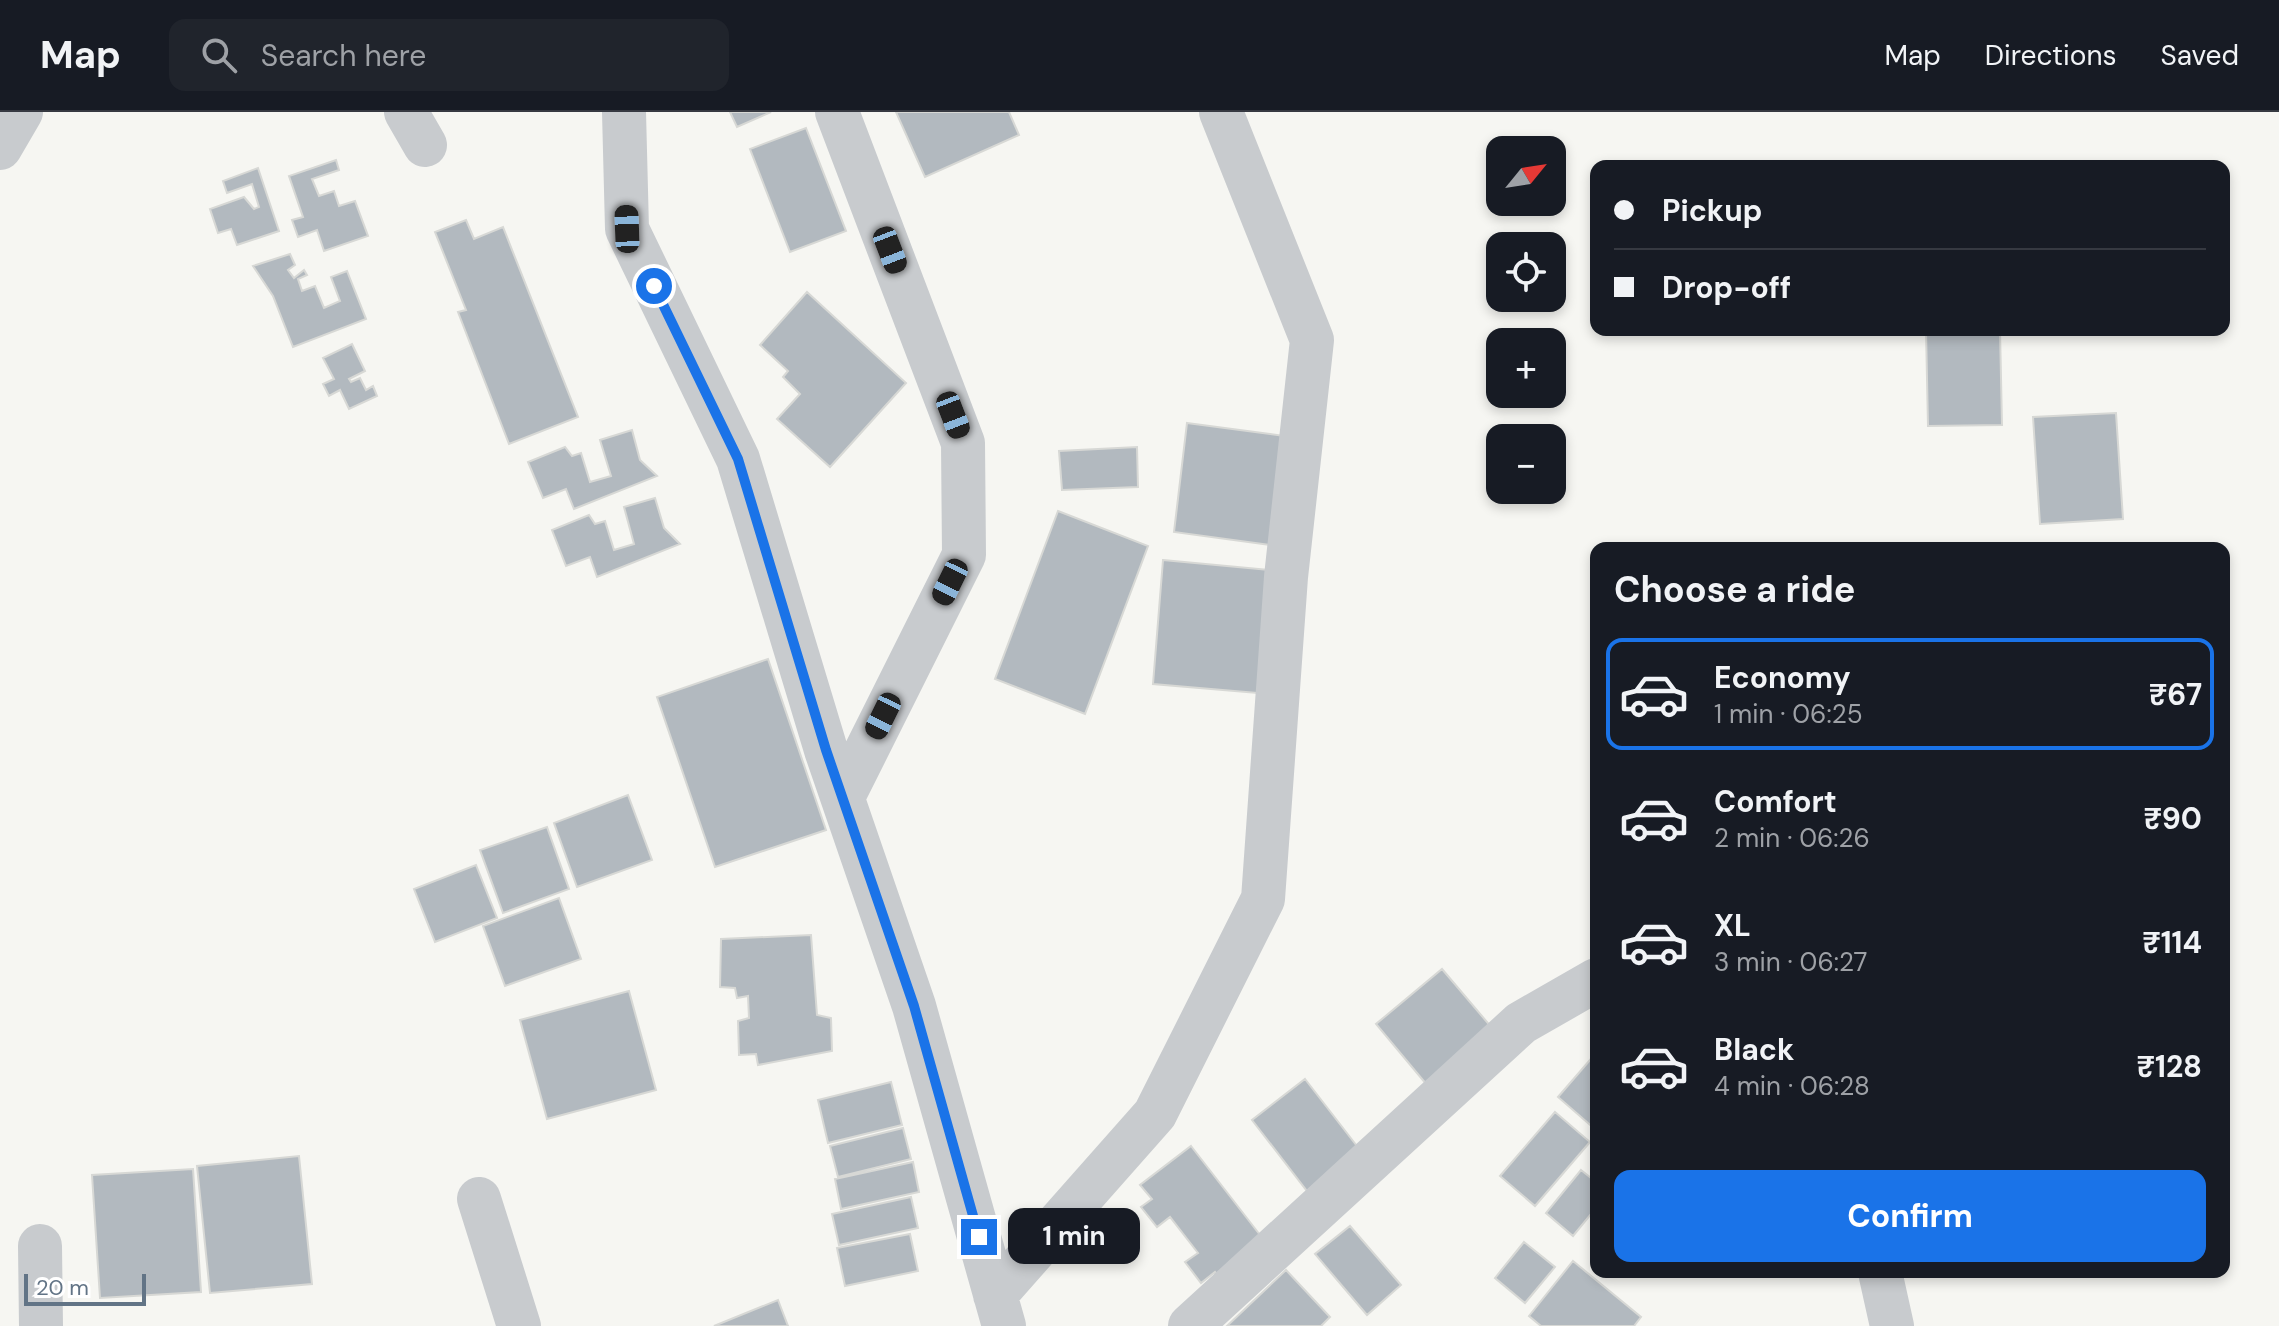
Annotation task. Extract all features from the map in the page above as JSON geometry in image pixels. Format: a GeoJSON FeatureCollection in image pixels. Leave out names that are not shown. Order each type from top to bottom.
{"type":"FeatureCollection","features":[{"type":"Feature","properties":{"kind":"street"},"geometry":{"type":"LineString","coordinates":[[0,148],[21,112]]}},
{"type":"Feature","properties":{"kind":"street"},"geometry":{"type":"LineString","coordinates":[[624,112],[627,229],[738,459],[843,797],[914,1006],[999,1310]]}},
{"type":"Feature","properties":{"kind":"street"},"geometry":{"type":"LineString","coordinates":[[837,112],[963,443],[964,555],[843,797]]}},
{"type":"Feature","properties":{"kind":"street"},"geometry":{"type":"LineString","coordinates":[[999,1310],[1155,1114],[1263,899],[1286,577],[1312,340],[1221,112]]}},
{"type":"Feature","properties":{"kind":"street"},"geometry":{"type":"LineString","coordinates":[[1190,1326],[1521,1023],[1590,983]]}},
{"type":"Feature","properties":{"kind":"street"},"geometry":{"type":"LineString","coordinates":[[479,1199],[519,1326]]}},
{"type":"Feature","properties":{"kind":"street"},"geometry":{"type":"LineString","coordinates":[[40,1246],[41,1326]]}},
{"type":"Feature","properties":{"kind":"street"},"geometry":{"type":"LineString","coordinates":[[1881,1278],[1892,1326]]}},
{"type":"Feature","properties":{"kind":"building"},"geometry":{"type":"Polygon","coordinates":[[[730,112],[771,112],[737,127],[730,112]]]}},
{"type":"Feature","properties":{"kind":"building"},"geometry":{"type":"Polygon","coordinates":[[[896,112],[1009,112],[1019,135],[925,177],[896,112]]]}},
{"type":"Feature","properties":{"kind":"building"},"geometry":{"type":"Polygon","coordinates":[[[806,128],[846,231],[790,252],[750,149],[806,128]]]}},
{"type":"Feature","properties":{"kind":"building"},"geometry":{"type":"Polygon","coordinates":[[[336,160],[339,170],[312,179],[319,196],[334,191],[339,206],[355,201],[368,236],[324,251],[317,230],[298,237],[292,220],[303,217],[289,176],[336,160]]]}},
{"type":"Feature","properties":{"kind":"building"},"geometry":{"type":"Polygon","coordinates":[[[258,168],[279,231],[237,245],[231,229],[218,233],[210,209],[244,197],[254,209],[259,207],[252,184],[227,193],[223,181],[258,168]]]}},
{"type":"Feature","properties":{"kind":"building"},"geometry":{"type":"Polygon","coordinates":[[[466,220],[474,239],[503,227],[578,417],[509,444],[458,312],[466,310],[435,232],[466,220]]]}},
{"type":"Feature","properties":{"kind":"building"},"geometry":{"type":"Polygon","coordinates":[[[290,254],[295,265],[288,270],[294,278],[304,270],[307,275],[298,279],[302,291],[315,286],[324,308],[340,301],[331,277],[347,271],[366,319],[293,347],[273,296],[253,266],[290,254]]]}},
{"type":"Feature","properties":{"kind":"building"},"geometry":{"type":"Polygon","coordinates":[[[807,292],[906,383],[830,467],[777,419],[800,394],[783,377],[788,371],[760,345],[807,292]]]}},
{"type":"Feature","properties":{"kind":"building"},"geometry":{"type":"Polygon","coordinates":[[[1926,336],[2000,336],[2002,425],[1928,426],[1926,336]]]}},
{"type":"Feature","properties":{"kind":"building"},"geometry":{"type":"Polygon","coordinates":[[[352,344],[365,371],[349,379],[351,382],[360,378],[366,390],[373,386],[377,396],[349,409],[340,390],[329,396],[323,384],[334,379],[323,358],[352,344]]]}},
{"type":"Feature","properties":{"kind":"building"},"geometry":{"type":"Polygon","coordinates":[[[2116,413],[2123,519],[2040,524],[2033,417],[2116,413]]]}},
{"type":"Feature","properties":{"kind":"building"},"geometry":{"type":"Polygon","coordinates":[[[1187,423],[1292,437],[1278,546],[1174,532],[1187,423]]]}},
{"type":"Feature","properties":{"kind":"building"},"geometry":{"type":"Polygon","coordinates":[[[632,430],[640,460],[657,476],[574,509],[566,489],[543,498],[528,462],[565,447],[572,456],[581,453],[590,482],[611,476],[600,440],[632,430]]]}},
{"type":"Feature","properties":{"kind":"building"},"geometry":{"type":"Polygon","coordinates":[[[1137,447],[1138,487],[1062,490],[1059,451],[1137,447]]]}},
{"type":"Feature","properties":{"kind":"building"},"geometry":{"type":"Polygon","coordinates":[[[655,498],[664,528],[680,544],[597,577],[590,557],[566,566],[552,530],[589,515],[595,524],[605,521],[614,550],[634,544],[624,507],[655,498]]]}},
{"type":"Feature","properties":{"kind":"building"},"geometry":{"type":"Polygon","coordinates":[[[1058,511],[1148,546],[1085,714],[995,679],[1058,511]]]}},
{"type":"Feature","properties":{"kind":"building"},"geometry":{"type":"Polygon","coordinates":[[[1163,560],[1279,571],[1269,694],[1153,684],[1163,560]]]}},
{"type":"Feature","properties":{"kind":"building"},"geometry":{"type":"Polygon","coordinates":[[[768,659],[826,830],[715,867],[657,697],[768,659]]]}},
{"type":"Feature","properties":{"kind":"building"},"geometry":{"type":"Polygon","coordinates":[[[628,795],[652,860],[577,887],[554,823],[628,795]]]}},
{"type":"Feature","properties":{"kind":"building"},"geometry":{"type":"Polygon","coordinates":[[[547,827],[569,889],[503,913],[480,850],[547,827]]]}},
{"type":"Feature","properties":{"kind":"building"},"geometry":{"type":"Polygon","coordinates":[[[476,865],[497,918],[435,942],[414,889],[476,865]]]}},
{"type":"Feature","properties":{"kind":"building"},"geometry":{"type":"Polygon","coordinates":[[[559,898],[581,959],[505,986],[483,926],[559,898]]]}},
{"type":"Feature","properties":{"kind":"building"},"geometry":{"type":"Polygon","coordinates":[[[811,935],[817,1015],[831,1018],[832,1051],[758,1065],[756,1054],[739,1055],[738,1021],[749,1018],[748,996],[737,998],[735,988],[720,987],[721,939],[811,935]]]}},
{"type":"Feature","properties":{"kind":"building"},"geometry":{"type":"Polygon","coordinates":[[[1442,969],[1498,1035],[1432,1091],[1376,1024],[1442,969]]]}},
{"type":"Feature","properties":{"kind":"building"},"geometry":{"type":"Polygon","coordinates":[[[629,991],[656,1090],[547,1119],[520,1020],[629,991]]]}},
{"type":"Feature","properties":{"kind":"building"},"geometry":{"type":"Polygon","coordinates":[[[1590,1060],[1590,1125],[1558,1097],[1590,1060]]]}},
{"type":"Feature","properties":{"kind":"building"},"geometry":{"type":"Polygon","coordinates":[[[1305,1079],[1360,1150],[1307,1191],[1252,1120],[1305,1079]]]}},
{"type":"Feature","properties":{"kind":"building"},"geometry":{"type":"Polygon","coordinates":[[[891,1082],[902,1125],[828,1143],[818,1100],[891,1082]]]}},
{"type":"Feature","properties":{"kind":"building"},"geometry":{"type":"Polygon","coordinates":[[[1555,1112],[1590,1142],[1535,1206],[1500,1176],[1555,1112]]]}},
{"type":"Feature","properties":{"kind":"building"},"geometry":{"type":"Polygon","coordinates":[[[903,1128],[911,1159],[838,1177],[830,1146],[903,1128]]]}},
{"type":"Feature","properties":{"kind":"building"},"geometry":{"type":"Polygon","coordinates":[[[1191,1146],[1267,1244],[1221,1280],[1215,1272],[1201,1283],[1185,1262],[1198,1253],[1170,1217],[1157,1227],[1141,1207],[1152,1199],[1140,1185],[1191,1146]]]}},
{"type":"Feature","properties":{"kind":"building"},"geometry":{"type":"Polygon","coordinates":[[[299,1156],[312,1284],[210,1293],[197,1166],[299,1156]]]}},
{"type":"Feature","properties":{"kind":"building"},"geometry":{"type":"Polygon","coordinates":[[[913,1162],[919,1192],[841,1209],[835,1179],[913,1162]]]}},
{"type":"Feature","properties":{"kind":"building"},"geometry":{"type":"Polygon","coordinates":[[[193,1169],[201,1292],[100,1298],[92,1175],[193,1169]]]}},
{"type":"Feature","properties":{"kind":"building"},"geometry":{"type":"Polygon","coordinates":[[[1581,1170],[1590,1177],[1590,1215],[1573,1236],[1546,1213],[1581,1170]]]}},
{"type":"Feature","properties":{"kind":"building"},"geometry":{"type":"Polygon","coordinates":[[[911,1197],[918,1228],[839,1245],[832,1214],[911,1197]]]}},
{"type":"Feature","properties":{"kind":"building"},"geometry":{"type":"Polygon","coordinates":[[[1350,1226],[1401,1285],[1367,1315],[1315,1254],[1350,1226]]]}},
{"type":"Feature","properties":{"kind":"building"},"geometry":{"type":"Polygon","coordinates":[[[910,1234],[918,1271],[845,1286],[837,1248],[910,1234]]]}},
{"type":"Feature","properties":{"kind":"building"},"geometry":{"type":"Polygon","coordinates":[[[1524,1242],[1555,1267],[1525,1303],[1495,1278],[1524,1242]]]}},
{"type":"Feature","properties":{"kind":"building"},"geometry":{"type":"Polygon","coordinates":[[[1573,1261],[1641,1317],[1634,1326],[1541,1326],[1529,1316],[1573,1261]]]}},
{"type":"Feature","properties":{"kind":"building"},"geometry":{"type":"Polygon","coordinates":[[[1286,1270],[1330,1317],[1321,1326],[1227,1326],[1286,1270]]]}},
{"type":"Feature","properties":{"kind":"building"},"geometry":{"type":"Polygon","coordinates":[[[778,1300],[788,1326],[714,1326],[778,1300]]]}},
{"type":"Feature","properties":{"kind":"route"},"geometry":{"type":"LineString","coordinates":[[654,286],[738,459],[826,750],[914,1006],[979,1237]]}}]}
